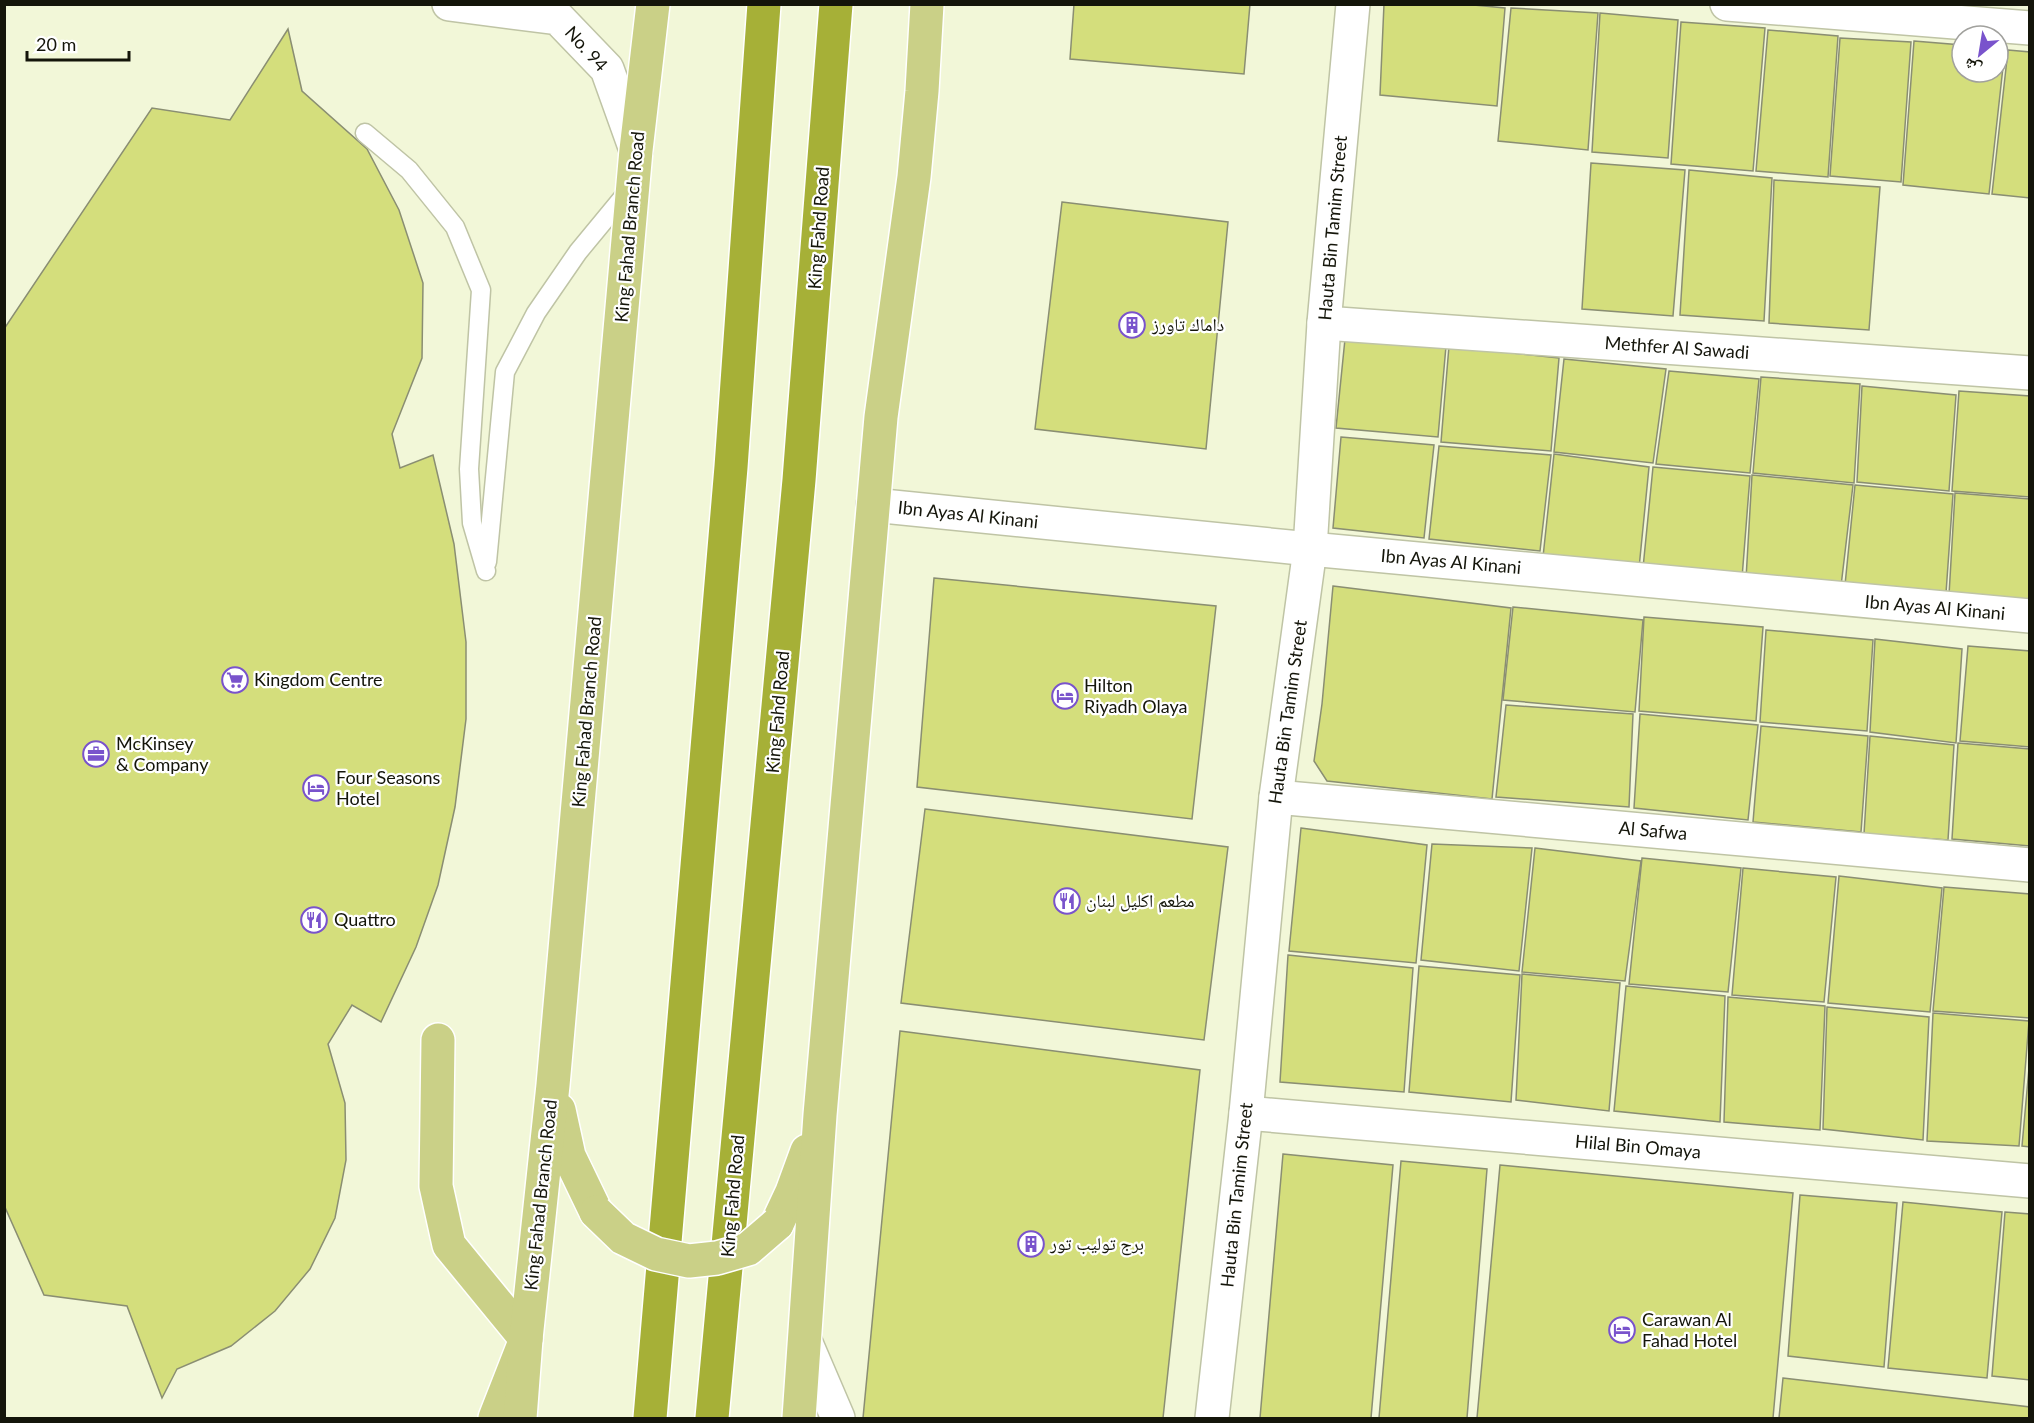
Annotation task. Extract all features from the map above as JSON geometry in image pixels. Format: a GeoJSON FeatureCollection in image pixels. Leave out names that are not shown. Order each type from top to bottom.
{"type":"FeatureCollection","features":[{"type":"Feature","properties":{"kind":"highway"},"geometry":{"type":"LineString","coordinates":[[650,1419],[730,467],[764,4]]}},
{"type":"Feature","properties":{"kind":"highway","name":"King Fahd Road"},"geometry":{"type":"LineString","coordinates":[[712,1419],[799,480],[836,4]]}},
{"type":"Feature","properties":{"kind":"main road","name":"King Fahad Branch Road"},"geometry":{"type":"LineString","coordinates":[[520,1419],[526,1339],[553,1085],[636,150],[653,4]]}},
{"type":"Feature","properties":{"kind":"main road"},"geometry":{"type":"LineString","coordinates":[[799,1419],[820,1115],[873,505],[881,417],[914,177],[927,4]]}},
{"type":"Feature","properties":{"kind":"main road"},"geometry":{"type":"LineString","coordinates":[[438,1040],[436,1186],[449,1245],[526,1339],[495,1419]]}},
{"type":"Feature","properties":{"kind":"main road"},"geometry":{"type":"LineString","coordinates":[[553,1085],[569,1156],[596,1212],[623,1238],[656,1254],[689,1261],[717,1258],[748,1249],[777,1224],[792,1192],[820,1115]]}},
{"type":"Feature","properties":{"kind":"street","name":"No. 94"},"geometry":{"type":"LineString","coordinates":[[449,4],[558,18],[607,69],[636,150]]}},
{"type":"Feature","properties":{"kind":"street","name":"Hauta Bin Tamim Street"},"geometry":{"type":"LineString","coordinates":[[1212,1419],[1246,1113],[1276,797],[1310,549],[1324,323],[1353,4]]}},
{"type":"Feature","properties":{"kind":"street"},"geometry":{"type":"LineString","coordinates":[[1727,4],[2030,28]]}},
{"type":"Feature","properties":{"kind":"street","name":"Methfer Al Sawadi"},"geometry":{"type":"LineString","coordinates":[[1324,323],[2030,373]]}},
{"type":"Feature","properties":{"kind":"street","name":"Ibn Ayas Al Kinani"},"geometry":{"type":"LineString","coordinates":[[873,505],[1310,549],[2030,616]]}},
{"type":"Feature","properties":{"kind":"street","name":"Al Safwa"},"geometry":{"type":"LineString","coordinates":[[1276,797],[2030,865]]}},
{"type":"Feature","properties":{"kind":"street","name":"Hilal Bin Omaya"},"geometry":{"type":"LineString","coordinates":[[1246,1113],[2030,1181]]}},
{"type":"Feature","properties":{"kind":"street"},"geometry":{"type":"LineString","coordinates":[[806,1341],[838,1419]]}},
{"type":"Feature","properties":{"kind":"lane"},"geometry":{"type":"LineString","coordinates":[[365,133],[409,170],[455,227],[481,290],[469,469],[472,523],[486,571],[505,372],[536,313],[572,260],[633,185]]}},
{"type":"Feature","properties":{"kind":"building"},"geometry":{"type":"Polygon","coordinates":[[[1074,4],[1250,4],[1244,74],[1070,59],[1074,4]]]}},
{"type":"Feature","properties":{"kind":"building"},"geometry":{"type":"Polygon","coordinates":[[[1384,4],[1463,4],[1505,8],[1497,106],[1380,95],[1384,4]]]}},
{"type":"Feature","properties":{"kind":"building"},"geometry":{"type":"Polygon","coordinates":[[[1511,8],[1598,13],[1588,150],[1498,141],[1511,8]]]}},
{"type":"Feature","properties":{"kind":"building"},"geometry":{"type":"Polygon","coordinates":[[[1600,13],[1678,20],[1668,158],[1592,152],[1600,13]]]}},
{"type":"Feature","properties":{"kind":"building"},"geometry":{"type":"Polygon","coordinates":[[[1681,22],[1765,28],[1753,171],[1671,164],[1681,22]]]}},
{"type":"Feature","properties":{"kind":"building","name":"Kingdom Centre"},"geometry":{"type":"Polygon","coordinates":[[[288,29],[302,91],[367,149],[399,210],[423,283],[422,358],[392,434],[400,468],[433,455],[454,544],[466,642],[466,719],[455,807],[438,885],[416,947],[381,1022],[352,1005],[328,1044],[345,1103],[346,1160],[335,1218],[310,1269],[275,1311],[231,1346],[177,1369],[162,1398],[127,1306],[44,1295],[4,1205],[4,329],[152,108],[230,120],[288,29]]]}},
{"type":"Feature","properties":{"kind":"building"},"geometry":{"type":"Polygon","coordinates":[[[1768,30],[1838,36],[1828,177],[1756,171],[1768,30]]]}},
{"type":"Feature","properties":{"kind":"building"},"geometry":{"type":"Polygon","coordinates":[[[1840,38],[1911,42],[1901,182],[1830,176],[1840,38]]]}},
{"type":"Feature","properties":{"kind":"building"},"geometry":{"type":"Polygon","coordinates":[[[1914,41],[1950,44],[1950,84],[2001,84],[1989,194],[1903,185],[1914,41]]]}},
{"type":"Feature","properties":{"kind":"building"},"geometry":{"type":"Polygon","coordinates":[[[2010,50],[2030,52],[2030,198],[1992,194],[2004,84],[2010,84],[2010,50]]]}},
{"type":"Feature","properties":{"kind":"building"},"geometry":{"type":"Polygon","coordinates":[[[1591,163],[1685,170],[1673,316],[1582,309],[1591,163]]]}},
{"type":"Feature","properties":{"kind":"building"},"geometry":{"type":"Polygon","coordinates":[[[1689,170],[1772,178],[1764,321],[1680,315],[1689,170]]]}},
{"type":"Feature","properties":{"kind":"building"},"geometry":{"type":"Polygon","coordinates":[[[1774,180],[1880,187],[1869,330],[1769,323],[1774,180]]]}},
{"type":"Feature","properties":{"kind":"building","name":"داماك تاورز"},"geometry":{"type":"Polygon","coordinates":[[[1062,202],[1228,222],[1206,449],[1035,429],[1062,202]]]}},
{"type":"Feature","properties":{"kind":"building"},"geometry":{"type":"Polygon","coordinates":[[[1345,339],[1446,346],[1438,437],[1336,428],[1345,339]]]}},
{"type":"Feature","properties":{"kind":"building"},"geometry":{"type":"Polygon","coordinates":[[[1449,346],[1559,358],[1551,451],[1441,442],[1449,346]]]}},
{"type":"Feature","properties":{"kind":"building"},"geometry":{"type":"Polygon","coordinates":[[[1564,359],[1666,369],[1653,463],[1554,452],[1564,359]]]}},
{"type":"Feature","properties":{"kind":"building"},"geometry":{"type":"Polygon","coordinates":[[[1669,371],[1759,379],[1750,473],[1656,464],[1669,371]]]}},
{"type":"Feature","properties":{"kind":"building"},"geometry":{"type":"Polygon","coordinates":[[[1761,377],[1860,384],[1854,483],[1753,473],[1761,377]]]}},
{"type":"Feature","properties":{"kind":"building"},"geometry":{"type":"Polygon","coordinates":[[[1862,386],[1956,395],[1949,491],[1857,482],[1862,386]]]}},
{"type":"Feature","properties":{"kind":"building"},"geometry":{"type":"Polygon","coordinates":[[[1959,391],[2030,396],[2030,497],[1952,491],[1959,391]]]}},
{"type":"Feature","properties":{"kind":"building"},"geometry":{"type":"Polygon","coordinates":[[[1341,437],[1434,445],[1424,538],[1333,528],[1341,437]]]}},
{"type":"Feature","properties":{"kind":"building"},"geometry":{"type":"Polygon","coordinates":[[[1439,446],[1551,455],[1540,551],[1429,539],[1439,446]]]}},
{"type":"Feature","properties":{"kind":"building"},"geometry":{"type":"Polygon","coordinates":[[[1554,454],[1649,467],[1639,568],[1543,557],[1554,454]]]}},
{"type":"Feature","properties":{"kind":"building"},"geometry":{"type":"Polygon","coordinates":[[[1653,467],[1750,476],[1742,578],[1643,568],[1653,467]]]}},
{"type":"Feature","properties":{"kind":"building"},"geometry":{"type":"Polygon","coordinates":[[[1752,475],[1853,485],[1841,586],[1746,579],[1752,475]]]}},
{"type":"Feature","properties":{"kind":"building"},"geometry":{"type":"Polygon","coordinates":[[[1855,485],[1953,494],[1946,593],[1845,585],[1855,485]]]}},
{"type":"Feature","properties":{"kind":"building"},"geometry":{"type":"Polygon","coordinates":[[[1955,493],[2030,499],[2030,601],[1949,595],[1955,493]]]}},
{"type":"Feature","properties":{"kind":"building","name":"Hilton Riyadh Olaya"},"geometry":{"type":"Polygon","coordinates":[[[934,578],[1216,606],[1192,819],[917,787],[934,578]]]}},
{"type":"Feature","properties":{"kind":"building"},"geometry":{"type":"Polygon","coordinates":[[[1333,586],[1511,608],[1492,799],[1327,781],[1314,761],[1322,704],[1333,586]]]}},
{"type":"Feature","properties":{"kind":"building"},"geometry":{"type":"Polygon","coordinates":[[[1513,607],[1643,620],[1635,712],[1503,700],[1513,607]]]}},
{"type":"Feature","properties":{"kind":"building"},"geometry":{"type":"Polygon","coordinates":[[[1644,617],[1763,627],[1756,721],[1639,711],[1644,617]]]}},
{"type":"Feature","properties":{"kind":"building"},"geometry":{"type":"Polygon","coordinates":[[[1766,630],[1873,640],[1867,731],[1760,722],[1766,630]]]}},
{"type":"Feature","properties":{"kind":"building"},"geometry":{"type":"Polygon","coordinates":[[[1875,639],[1962,649],[1956,743],[1870,732],[1875,639]]]}},
{"type":"Feature","properties":{"kind":"building"},"geometry":{"type":"Polygon","coordinates":[[[1968,646],[2030,651],[2030,747],[1960,741],[1968,646]]]}},
{"type":"Feature","properties":{"kind":"building"},"geometry":{"type":"Polygon","coordinates":[[[1506,705],[1633,714],[1629,807],[1496,797],[1506,705]]]}},
{"type":"Feature","properties":{"kind":"building"},"geometry":{"type":"Polygon","coordinates":[[[1640,714],[1758,725],[1748,820],[1634,808],[1640,714]]]}},
{"type":"Feature","properties":{"kind":"building"},"geometry":{"type":"Polygon","coordinates":[[[1761,726],[1868,736],[1861,832],[1753,822],[1761,726]]]}},
{"type":"Feature","properties":{"kind":"building"},"geometry":{"type":"Polygon","coordinates":[[[1870,736],[1954,745],[1948,840],[1864,834],[1870,736]]]}},
{"type":"Feature","properties":{"kind":"building"},"geometry":{"type":"Polygon","coordinates":[[[1958,743],[2030,749],[2030,846],[1952,839],[1958,743]]]}},
{"type":"Feature","properties":{"kind":"building","name":"مطعم اكليل لبنان"},"geometry":{"type":"Polygon","coordinates":[[[925,809],[1228,847],[1204,1040],[901,1003],[925,809]]]}},
{"type":"Feature","properties":{"kind":"building"},"geometry":{"type":"Polygon","coordinates":[[[1301,828],[1427,845],[1416,963],[1289,951],[1301,828]]]}},
{"type":"Feature","properties":{"kind":"building"},"geometry":{"type":"Polygon","coordinates":[[[1432,844],[1532,848],[1519,971],[1421,960],[1432,844]]]}},
{"type":"Feature","properties":{"kind":"building"},"geometry":{"type":"Polygon","coordinates":[[[1535,848],[1641,861],[1625,981],[1522,972],[1535,848]]]}},
{"type":"Feature","properties":{"kind":"building"},"geometry":{"type":"Polygon","coordinates":[[[1642,858],[1741,868],[1728,992],[1629,984],[1642,858]]]}},
{"type":"Feature","properties":{"kind":"building"},"geometry":{"type":"Polygon","coordinates":[[[1743,868],[1836,877],[1824,1002],[1732,995],[1743,868]]]}},
{"type":"Feature","properties":{"kind":"building"},"geometry":{"type":"Polygon","coordinates":[[[1839,876],[1942,888],[1930,1012],[1828,1003],[1839,876]]]}},
{"type":"Feature","properties":{"kind":"building"},"geometry":{"type":"Polygon","coordinates":[[[1944,887],[2030,894],[2030,1018],[1933,1011],[1944,887]]]}},
{"type":"Feature","properties":{"kind":"building"},"geometry":{"type":"Polygon","coordinates":[[[1288,955],[1413,968],[1404,1092],[1280,1082],[1288,955]]]}},
{"type":"Feature","properties":{"kind":"building"},"geometry":{"type":"Polygon","coordinates":[[[1419,966],[1520,975],[1511,1102],[1409,1092],[1419,966]]]}},
{"type":"Feature","properties":{"kind":"building"},"geometry":{"type":"Polygon","coordinates":[[[1522,974],[1620,983],[1609,1111],[1516,1100],[1522,974]]]}},
{"type":"Feature","properties":{"kind":"building"},"geometry":{"type":"Polygon","coordinates":[[[1626,986],[1725,996],[1720,1122],[1614,1111],[1626,986]]]}},
{"type":"Feature","properties":{"kind":"building"},"geometry":{"type":"Polygon","coordinates":[[[1728,997],[1825,1006],[1820,1130],[1724,1122],[1728,997]]]}},
{"type":"Feature","properties":{"kind":"building"},"geometry":{"type":"Polygon","coordinates":[[[1827,1007],[1929,1017],[1923,1140],[1823,1129],[1827,1007]]]}},
{"type":"Feature","properties":{"kind":"building"},"geometry":{"type":"Polygon","coordinates":[[[1933,1013],[2029,1021],[2019,1146],[1927,1141],[1933,1013]]]}},
{"type":"Feature","properties":{"kind":"building","name":"برج توليب تور"},"geometry":{"type":"Polygon","coordinates":[[[900,1031],[1200,1070],[1163,1418],[863,1418],[900,1031]]]}},
{"type":"Feature","properties":{"kind":"building"},"geometry":{"type":"Polygon","coordinates":[[[2030,1057],[2030,1147],[2022,1146],[2030,1057]]]}},
{"type":"Feature","properties":{"kind":"building"},"geometry":{"type":"Polygon","coordinates":[[[1283,1154],[1393,1165],[1371,1418],[1260,1418],[1283,1154]]]}},
{"type":"Feature","properties":{"kind":"building"},"geometry":{"type":"Polygon","coordinates":[[[1401,1161],[1487,1169],[1467,1418],[1379,1418],[1401,1161]]]}},
{"type":"Feature","properties":{"kind":"building"},"geometry":{"type":"Polygon","coordinates":[[[1500,1165],[1793,1193],[1773,1418],[1477,1418],[1500,1165]]]}},
{"type":"Feature","properties":{"kind":"building"},"geometry":{"type":"Polygon","coordinates":[[[1800,1195],[1897,1203],[1884,1367],[1788,1356],[1800,1195]]]}},
{"type":"Feature","properties":{"kind":"building"},"geometry":{"type":"Polygon","coordinates":[[[1903,1202],[2002,1212],[1987,1378],[1888,1368],[1903,1202]]]}},
{"type":"Feature","properties":{"kind":"building"},"geometry":{"type":"Polygon","coordinates":[[[2005,1212],[2030,1214],[2030,1380],[1992,1376],[2005,1212]]]}},
{"type":"Feature","properties":{"kind":"building"},"geometry":{"type":"Polygon","coordinates":[[[1783,1378],[2030,1407],[2030,1418],[1779,1418],[1783,1378]]]}},
{"type":"Feature","properties":{"kind":"place","name":"داماك تاورز"},"geometry":{"type":"Point","coordinates":[1132,325]}},
{"type":"Feature","properties":{"kind":"place","name":"Kingdom Centre"},"geometry":{"type":"Point","coordinates":[235,680]}},
{"type":"Feature","properties":{"kind":"place","name":"Hilton Riyadh Olaya"},"geometry":{"type":"Point","coordinates":[1065,696]}},
{"type":"Feature","properties":{"kind":"place","name":"McKinsey & Company"},"geometry":{"type":"Point","coordinates":[96,754]}},
{"type":"Feature","properties":{"kind":"place","name":"Four Seasons Hotel"},"geometry":{"type":"Point","coordinates":[316,788]}},
{"type":"Feature","properties":{"kind":"place","name":"مطعم اكليل لبنان"},"geometry":{"type":"Point","coordinates":[1067,901]}},
{"type":"Feature","properties":{"kind":"place","name":"Quattro"},"geometry":{"type":"Point","coordinates":[314,920]}},
{"type":"Feature","properties":{"kind":"place","name":"برج توليب تور"},"geometry":{"type":"Point","coordinates":[1031,1244]}},
{"type":"Feature","properties":{"kind":"place","name":"Carawan Al Fahad Hotel"},"geometry":{"type":"Point","coordinates":[1622,1330]}}]}
